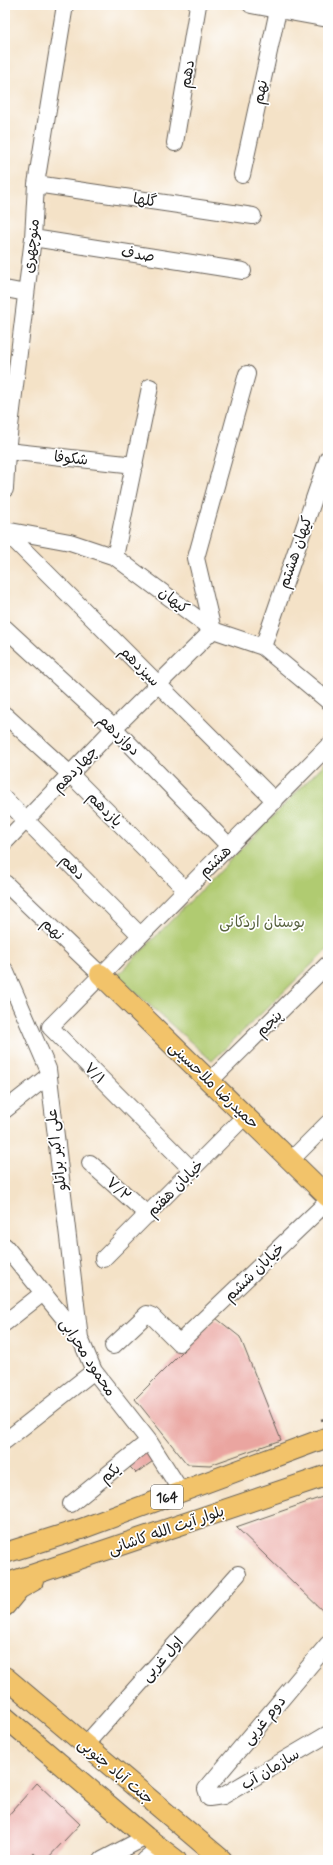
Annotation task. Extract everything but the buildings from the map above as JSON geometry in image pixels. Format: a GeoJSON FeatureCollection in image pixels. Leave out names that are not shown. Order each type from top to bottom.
{"type":"FeatureCollection","features":[{"type":"Feature","properties":{"kind":"main road","name":"حمیدرضا ملاحسینی"},"geometry":{"type":"LineString","coordinates":[[100,974],[328,1197]]}},
{"type":"Feature","properties":{"kind":"main road","name":"بلوار آیت الله کاشانی"},"geometry":{"type":"LineString","coordinates":[[5,1553],[81,1530],[181,1491],[328,1437]]}},
{"type":"Feature","properties":{"kind":"main road","name":"بلوار آیت الله کاشانی"},"geometry":{"type":"LineString","coordinates":[[5,1584],[328,1475]]}},
{"type":"Feature","properties":{"kind":"main road"},"geometry":{"type":"LineString","coordinates":[[5,1606],[19,1589],[40,1576],[78,1560]]}},
{"type":"Feature","properties":{"kind":"main road","name":"جنت آباد جنوبی"},"geometry":{"type":"LineString","coordinates":[[6,1677],[222,1860]]}},
{"type":"Feature","properties":{"kind":"main road","name":"جنت آباد جنوبی"},"geometry":{"type":"LineString","coordinates":[[5,1717],[161,1848]]}},
{"type":"Feature","properties":{"kind":"street","name":"منوچهری"},"geometry":{"type":"LineString","coordinates":[[5,489],[7,451],[33,238],[36,184],[66,5]]}},
{"type":"Feature","properties":{"kind":"street","name":"دهم"},"geometry":{"type":"LineString","coordinates":[[175,143],[198,5]]}},
{"type":"Feature","properties":{"kind":"street"},"geometry":{"type":"LineString","coordinates":[[251,5],[328,19]]}},
{"type":"Feature","properties":{"kind":"street","name":"نهم"},"geometry":{"type":"LineString","coordinates":[[242,175],[278,10]]}},
{"type":"Feature","properties":{"kind":"street","name":"گلها"},"geometry":{"type":"LineString","coordinates":[[36,184],[253,216]]}},
{"type":"Feature","properties":{"kind":"street","name":"صدف"},"geometry":{"type":"LineString","coordinates":[[33,238],[243,271]]}},
{"type":"Feature","properties":{"kind":"street"},"geometry":{"type":"LineString","coordinates":[[5,290],[26,293]]}},
{"type":"Feature","properties":{"kind":"street"},"geometry":{"type":"LineString","coordinates":[[213,630],[196,558],[247,374]]}},
{"type":"Feature","properties":{"kind":"street"},"geometry":{"type":"LineString","coordinates":[[116,557],[150,387]]}},
{"type":"Feature","properties":{"kind":"street","name":"شکوفا"},"geometry":{"type":"LineString","coordinates":[[7,451],[135,465]]}},
{"type":"Feature","properties":{"kind":"street","name":"کیهان هشتم"},"geometry":{"type":"LineString","coordinates":[[263,647],[322,489],[328,458]]}},
{"type":"Feature","properties":{"kind":"street","name":"کیهان"},"geometry":{"type":"LineString","coordinates":[[5,530],[70,542],[116,557],[213,630],[263,647],[326,696]]}},
{"type":"Feature","properties":{"kind":"street","name":"سیزدهم"},"geometry":{"type":"LineString","coordinates":[[5,530],[275,801]]}},
{"type":"Feature","properties":{"kind":"street","name":"دوازدهم"},"geometry":{"type":"LineString","coordinates":[[5,628],[114,728],[229,846]]}},
{"type":"Feature","properties":{"kind":"street","name":"چهاردهم"},"geometry":{"type":"LineString","coordinates":[[5,842],[71,775],[114,728],[213,630]]}},
{"type":"Feature","properties":{"kind":"street","name":"یازدهم"},"geometry":{"type":"LineString","coordinates":[[5,715],[71,775],[185,889]]}},
{"type":"Feature","properties":{"kind":"street","name":"هشتم"},"geometry":{"type":"LineString","coordinates":[[100,974],[275,801],[328,746]]}},
{"type":"Feature","properties":{"kind":"street","name":"دهم"},"geometry":{"type":"LineString","coordinates":[[5,799],[140,935]]}},
{"type":"Feature","properties":{"kind":"street","name":"نهم"},"geometry":{"type":"LineString","coordinates":[[5,883],[100,974]]}},
{"type":"Feature","properties":{"kind":"street","name":"پنجم"},"geometry":{"type":"LineString","coordinates":[[210,1081],[328,964]]}},
{"type":"Feature","properties":{"kind":"street","name":"علی اکبر براتلو"},"geometry":{"type":"LineString","coordinates":[[5,970],[48,1069],[80,1338]]}},
{"type":"Feature","properties":{"kind":"street","name":"۷/۱"},"geometry":{"type":"LineString","coordinates":[[100,974],[50,1027],[192,1170]]}},
{"type":"Feature","properties":{"kind":"street"},"geometry":{"type":"LineString","coordinates":[[5,1110],[48,1076]]}},
{"type":"Feature","properties":{"kind":"street","name":"خیابان هفتم"},"geometry":{"type":"LineString","coordinates":[[103,1259],[245,1116]]}},
{"type":"Feature","properties":{"kind":"street"},"geometry":{"type":"LineString","coordinates":[[291,1160],[328,1123]]}},
{"type":"Feature","properties":{"kind":"street","name":"۷/۲"},"geometry":{"type":"LineString","coordinates":[[90,1163],[148,1215]]}},
{"type":"Feature","properties":{"kind":"street","name":"خیابان ششم"},"geometry":{"type":"LineString","coordinates":[[113,1346],[146,1314],[152,1316],[179,1343],[328,1201]]}},
{"type":"Feature","properties":{"kind":"street","name":"محمود محرابی"},"geometry":{"type":"LineString","coordinates":[[5,1246],[80,1338],[94,1371],[149,1441],[181,1491]]}},
{"type":"Feature","properties":{"kind":"street"},"geometry":{"type":"LineString","coordinates":[[5,1323],[43,1293]]}},
{"type":"Feature","properties":{"kind":"street"},"geometry":{"type":"LineString","coordinates":[[5,1441],[94,1371]]}},
{"type":"Feature","properties":{"kind":"street","name":"یکم"},"geometry":{"type":"LineString","coordinates":[[71,1504],[149,1441]]}},
{"type":"Feature","properties":{"kind":"street","name":"اول غربی"},"geometry":{"type":"LineString","coordinates":[[85,1745],[238,1574]]}},
{"type":"Feature","properties":{"kind":"street","name":"دوم غربی"},"geometry":{"type":"LineString","coordinates":[[209,1798],[206,1789],[328,1644]]}},
{"type":"Feature","properties":{"kind":"street","name":"سازمان آب"},"geometry":{"type":"LineString","coordinates":[[209,1798],[223,1796],[328,1734]]}},
{"type":"Feature","properties":{"kind":"street"},"geometry":{"type":"LineString","coordinates":[[102,1860],[161,1848]]}},
{"type":"Feature","properties":{"kind":"street"},"geometry":{"type":"LineString","coordinates":[[145,1860],[161,1848]]}},
{"type":"Feature","properties":{"kind":"green space","name":"بوستان اردکانی"},"geometry":{"type":"Polygon","coordinates":[[[328,760],[328,949],[212,1061],[117,976],[328,760]]]}}]}
